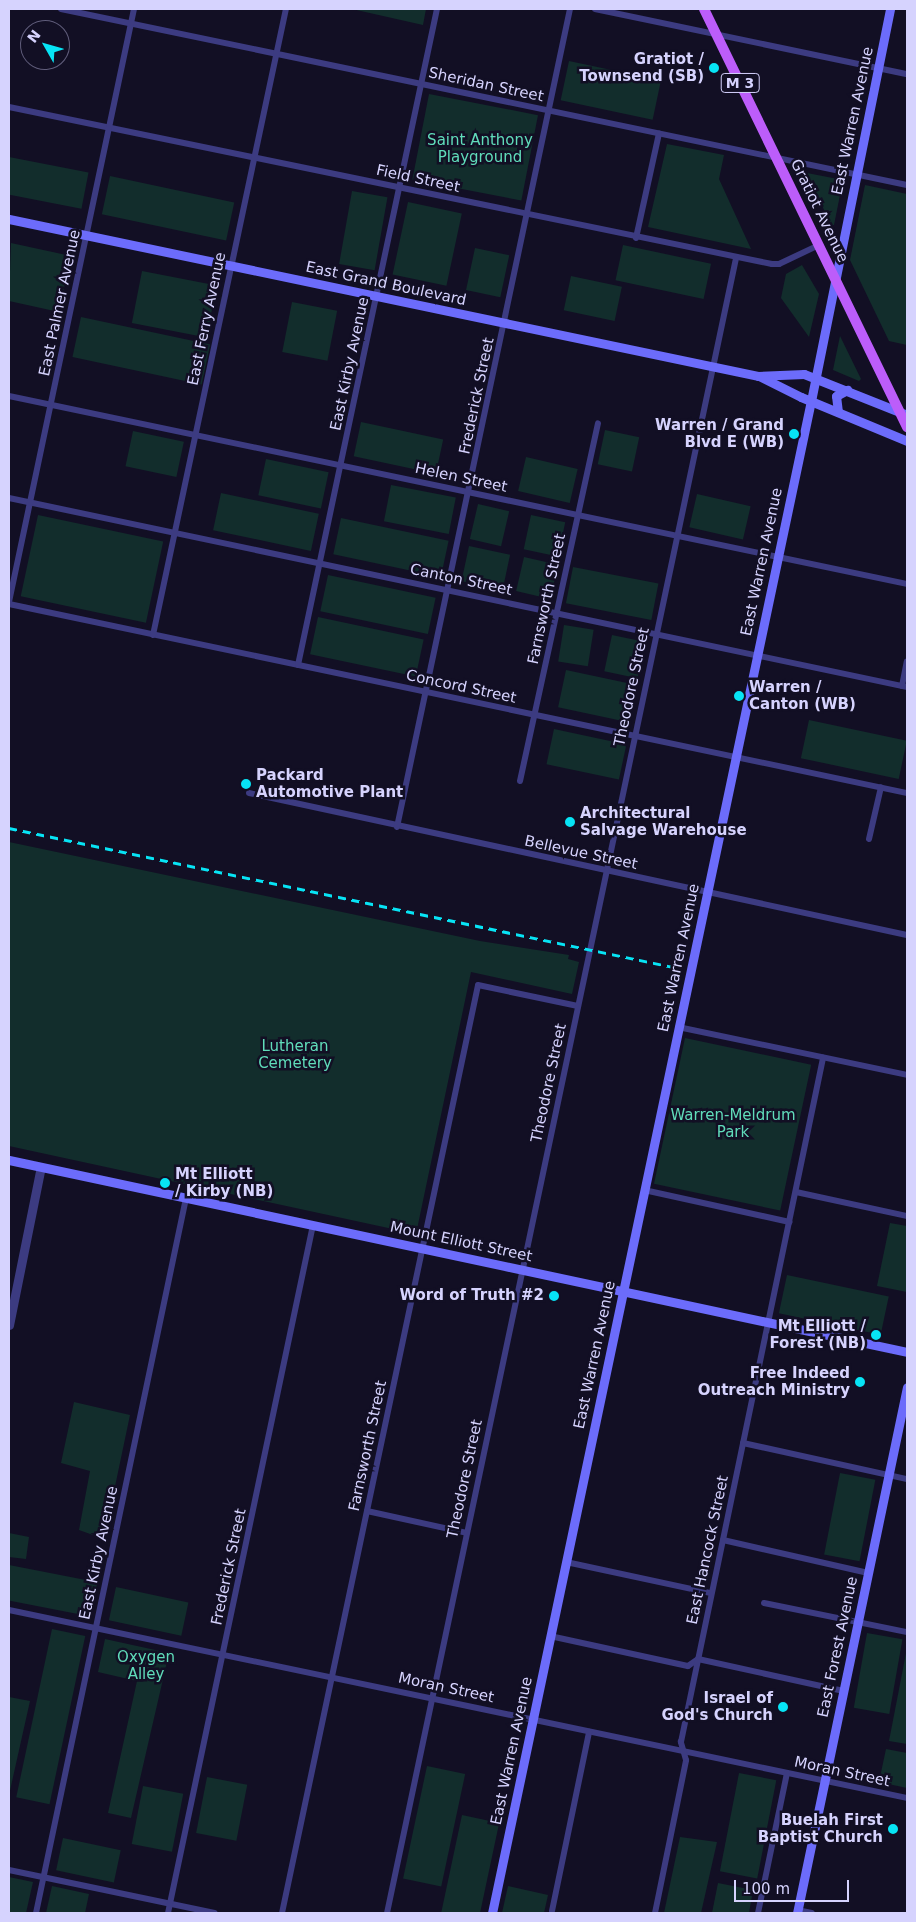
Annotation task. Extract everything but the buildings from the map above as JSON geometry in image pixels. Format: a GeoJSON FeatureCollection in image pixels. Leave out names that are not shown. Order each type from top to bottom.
{"type":"FeatureCollection","features":[{"type":"Feature","properties":{"kind":"main road","name":"Gratiot Avenue"},"geometry":{"type":"LineString","coordinates":[[704,9],[836,280],[904,413],[907,427]]}},
{"type":"Feature","properties":{"kind":"main road","name":"East Warren Avenue"},"geometry":{"type":"LineString","coordinates":[[492,1913],[811,401],[814,378],[836,280],[890,9]]}},
{"type":"Feature","properties":{"kind":"main road","name":"East Grand Boulevard"},"geometry":{"type":"LineString","coordinates":[[9,219],[758,376],[811,401],[907,441]]}},
{"type":"Feature","properties":{"kind":"main road","name":"East Grand Boulevard"},"geometry":{"type":"LineString","coordinates":[[758,376],[804,374],[904,413]]}},
{"type":"Feature","properties":{"kind":"main road"},"geometry":{"type":"LineString","coordinates":[[838,412],[836,396],[847,390]]}},
{"type":"Feature","properties":{"kind":"main road","name":"Mount Elliott Street"},"geometry":{"type":"LineString","coordinates":[[9,1160],[907,1352]]}},
{"type":"Feature","properties":{"kind":"main road","name":"East Forest Avenue"},"geometry":{"type":"LineString","coordinates":[[797,1912],[907,1387]]}},
{"type":"Feature","properties":{"kind":"street","name":"Sheridan Street"},"geometry":{"type":"LineString","coordinates":[[60,9],[907,184]]}},
{"type":"Feature","properties":{"kind":"street","name":"East Palmer Avenue"},"geometry":{"type":"LineString","coordinates":[[9,603],[134,9]]}},
{"type":"Feature","properties":{"kind":"street","name":"East Ferry Avenue"},"geometry":{"type":"LineString","coordinates":[[153,635],[233,266],[286,9]]}},
{"type":"Feature","properties":{"kind":"street","name":"East Kirby Avenue"},"geometry":{"type":"LineString","coordinates":[[298,665],[437,9]]}},
{"type":"Feature","properties":{"kind":"street"},"geometry":{"type":"LineString","coordinates":[[549,110],[570,9]]}},
{"type":"Feature","properties":{"kind":"street"},"geometry":{"type":"LineString","coordinates":[[595,9],[714,32],[907,74]]}},
{"type":"Feature","properties":{"kind":"street","name":"Field Street"},"geometry":{"type":"LineString","coordinates":[[9,107],[636,238],[776,265],[819,245]]}},
{"type":"Feature","properties":{"kind":"street","name":"Frederick Street"},"geometry":{"type":"LineString","coordinates":[[397,827],[549,110]]}},
{"type":"Feature","properties":{"kind":"street"},"geometry":{"type":"LineString","coordinates":[[636,238],[658,133]]}},
{"type":"Feature","properties":{"kind":"street","name":"Theodore Street"},"geometry":{"type":"LineString","coordinates":[[387,1913],[736,258]]}},
{"type":"Feature","properties":{"kind":"street","name":"Helen Street"},"geometry":{"type":"LineString","coordinates":[[9,396],[907,584]]}},
{"type":"Feature","properties":{"kind":"street","name":"Farnsworth Street"},"geometry":{"type":"LineString","coordinates":[[520,781],[555,613],[598,423]]}},
{"type":"Feature","properties":{"kind":"street","name":"Canton Street"},"geometry":{"type":"LineString","coordinates":[[9,498],[905,686]]}},
{"type":"Feature","properties":{"kind":"street","name":"Concord Street"},"geometry":{"type":"LineString","coordinates":[[9,603],[907,793]]}},
{"type":"Feature","properties":{"kind":"street"},"geometry":{"type":"LineString","coordinates":[[905,686],[907,661]]}},
{"type":"Feature","properties":{"kind":"street"},"geometry":{"type":"LineString","coordinates":[[869,839],[880,787]]}},
{"type":"Feature","properties":{"kind":"street","name":"Bellevue Street"},"geometry":{"type":"LineString","coordinates":[[249,793],[397,827],[907,935]]}},
{"type":"Feature","properties":{"kind":"street","name":"Farnsworth Street"},"geometry":{"type":"LineString","coordinates":[[282,1913],[478,985],[578,1006]]}},
{"type":"Feature","properties":{"kind":"street"},"geometry":{"type":"LineString","coordinates":[[678,1028],[907,1075]]}},
{"type":"Feature","properties":{"kind":"street","name":"East Hancock Street"},"geometry":{"type":"LineString","coordinates":[[655,1913],[686,1760],[681,1742],[710,1593],[723,1540],[823,1058]]}},
{"type":"Feature","properties":{"kind":"street"},"geometry":{"type":"LineString","coordinates":[[9,1325],[41,1167]]}},
{"type":"Feature","properties":{"kind":"street"},"geometry":{"type":"LineString","coordinates":[[644,1190],[790,1222]]}},
{"type":"Feature","properties":{"kind":"street"},"geometry":{"type":"LineString","coordinates":[[796,1192],[907,1216]]}},
{"type":"Feature","properties":{"kind":"street","name":"East Kirby Avenue"},"geometry":{"type":"LineString","coordinates":[[36,1913],[186,1198]]}},
{"type":"Feature","properties":{"kind":"street","name":"Frederick Street"},"geometry":{"type":"LineString","coordinates":[[168,1913],[313,1225]]}},
{"type":"Feature","properties":{"kind":"street"},"geometry":{"type":"LineString","coordinates":[[743,1443],[907,1479]]}},
{"type":"Feature","properties":{"kind":"street"},"geometry":{"type":"LineString","coordinates":[[367,1511],[467,1533]]}},
{"type":"Feature","properties":{"kind":"street"},"geometry":{"type":"LineString","coordinates":[[723,1540],[868,1573]]}},
{"type":"Feature","properties":{"kind":"street"},"geometry":{"type":"LineString","coordinates":[[566,1562],[710,1593]]}},
{"type":"Feature","properties":{"kind":"street"},"geometry":{"type":"LineString","coordinates":[[764,1603],[907,1632]]}},
{"type":"Feature","properties":{"kind":"street","name":"Moran Street"},"geometry":{"type":"LineString","coordinates":[[9,1611],[432,1697],[589,1732],[684,1750],[907,1798]]}},
{"type":"Feature","properties":{"kind":"street"},"geometry":{"type":"LineString","coordinates":[[550,1636],[688,1666],[698,1659],[843,1691]]}},
{"type":"Feature","properties":{"kind":"street"},"geometry":{"type":"LineString","coordinates":[[552,1911],[589,1732]]}},
{"type":"Feature","properties":{"kind":"street"},"geometry":{"type":"LineString","coordinates":[[758,1913],[787,1773]]}},
{"type":"Feature","properties":{"kind":"street"},"geometry":{"type":"LineString","coordinates":[[9,1870],[215,1913]]}},
{"type":"Feature","properties":{"kind":"street"},"geometry":{"type":"LineString","coordinates":[[797,1912],[812,1913]]}},
{"type":"Feature","properties":{"kind":"green space"},"geometry":{"type":"Polygon","coordinates":[[[352,9],[426,9],[423,25],[352,9]]]}},
{"type":"Feature","properties":{"kind":"green space"},"geometry":{"type":"Polygon","coordinates":[[[569,61],[661,81],[653,120],[561,100],[569,61]]]}},
{"type":"Feature","properties":{"kind":"green space","name":"Saint Anthony Playground"},"geometry":{"type":"Polygon","coordinates":[[[429,94],[538,115],[521,201],[412,179],[429,94]]]}},
{"type":"Feature","properties":{"kind":"green space"},"geometry":{"type":"Polygon","coordinates":[[[667,144],[724,155],[719,179],[751,249],[648,227],[667,144]]]}},
{"type":"Feature","properties":{"kind":"green space"},"geometry":{"type":"Polygon","coordinates":[[[9,157],[89,172],[81,209],[9,195],[9,157]]]}},
{"type":"Feature","properties":{"kind":"green space"},"geometry":{"type":"Polygon","coordinates":[[[807,173],[843,180],[834,225],[831,225],[807,173]]]}},
{"type":"Feature","properties":{"kind":"green space"},"geometry":{"type":"Polygon","coordinates":[[[110,176],[234,202],[226,241],[102,214],[110,176]]]}},
{"type":"Feature","properties":{"kind":"green space"},"geometry":{"type":"Polygon","coordinates":[[[865,185],[907,194],[907,345],[889,341],[850,260],[865,185]]]}},
{"type":"Feature","properties":{"kind":"green space"},"geometry":{"type":"Polygon","coordinates":[[[352,191],[387,197],[375,270],[339,264],[352,191]]]}},
{"type":"Feature","properties":{"kind":"green space"},"geometry":{"type":"Polygon","coordinates":[[[408,202],[462,213],[446,286],[393,274],[408,202]]]}},
{"type":"Feature","properties":{"kind":"green space"},"geometry":{"type":"Polygon","coordinates":[[[11,243],[71,256],[59,312],[9,301],[11,243]]]}},
{"type":"Feature","properties":{"kind":"green space"},"geometry":{"type":"Polygon","coordinates":[[[623,245],[711,264],[704,299],[616,280],[623,245]]]}},
{"type":"Feature","properties":{"kind":"green space"},"geometry":{"type":"Polygon","coordinates":[[[475,248],[509,255],[500,297],[466,290],[475,248]]]}},
{"type":"Feature","properties":{"kind":"green space"},"geometry":{"type":"Polygon","coordinates":[[[802,265],[819,294],[809,337],[781,298],[786,274],[802,265]]]}},
{"type":"Feature","properties":{"kind":"green space"},"geometry":{"type":"Polygon","coordinates":[[[142,271],[217,286],[206,338],[132,323],[142,271]]]}},
{"type":"Feature","properties":{"kind":"green space"},"geometry":{"type":"Polygon","coordinates":[[[571,276],[622,287],[615,321],[564,310],[571,276]]]}},
{"type":"Feature","properties":{"kind":"green space"},"geometry":{"type":"Polygon","coordinates":[[[292,302],[337,311],[327,361],[282,352],[292,302]]]}},
{"type":"Feature","properties":{"kind":"green space"},"geometry":{"type":"Polygon","coordinates":[[[81,317],[210,344],[202,385],[72,357],[81,317]]]}},
{"type":"Feature","properties":{"kind":"green space"},"geometry":{"type":"Polygon","coordinates":[[[840,336],[861,379],[859,381],[833,370],[840,336]]]}},
{"type":"Feature","properties":{"kind":"green space"},"geometry":{"type":"Polygon","coordinates":[[[361,422],[443,439],[436,474],[354,456],[361,422]]]}},
{"type":"Feature","properties":{"kind":"green space"},"geometry":{"type":"Polygon","coordinates":[[[605,430],[639,437],[632,472],[598,464],[605,430]]]}},
{"type":"Feature","properties":{"kind":"green space"},"geometry":{"type":"Polygon","coordinates":[[[133,431],[184,442],[176,477],[126,466],[133,431]]]}},
{"type":"Feature","properties":{"kind":"green space"},"geometry":{"type":"Polygon","coordinates":[[[526,457],[578,469],[570,503],[518,491],[526,457]]]}},
{"type":"Feature","properties":{"kind":"green space"},"geometry":{"type":"Polygon","coordinates":[[[266,459],[329,472],[321,508],[258,495],[266,459]]]}},
{"type":"Feature","properties":{"kind":"green space"},"geometry":{"type":"Polygon","coordinates":[[[391,485],[456,498],[449,534],[384,521],[391,485]]]}},
{"type":"Feature","properties":{"kind":"green space"},"geometry":{"type":"Polygon","coordinates":[[[221,493],[319,514],[311,551],[213,530],[221,493]]]}},
{"type":"Feature","properties":{"kind":"green space"},"geometry":{"type":"Polygon","coordinates":[[[697,494],[751,506],[743,540],[689,527],[697,494]]]}},
{"type":"Feature","properties":{"kind":"green space"},"geometry":{"type":"Polygon","coordinates":[[[478,504],[509,511],[501,546],[470,539],[478,504]]]}},
{"type":"Feature","properties":{"kind":"green space"},"geometry":{"type":"Polygon","coordinates":[[[38,515],[163,542],[146,623],[21,596],[38,515]]]}},
{"type":"Feature","properties":{"kind":"green space"},"geometry":{"type":"Polygon","coordinates":[[[531,515],[565,522],[558,557],[524,549],[531,515]]]}},
{"type":"Feature","properties":{"kind":"green space"},"geometry":{"type":"Polygon","coordinates":[[[341,518],[449,541],[441,577],[333,554],[341,518]]]}},
{"type":"Feature","properties":{"kind":"green space"},"geometry":{"type":"Polygon","coordinates":[[[469,546],[510,555],[503,590],[462,581],[469,546]]]}},
{"type":"Feature","properties":{"kind":"green space"},"geometry":{"type":"Polygon","coordinates":[[[524,557],[558,565],[550,599],[516,591],[524,557]]]}},
{"type":"Feature","properties":{"kind":"green space"},"geometry":{"type":"Polygon","coordinates":[[[573,567],[658,584],[651,620],[566,603],[573,567]]]}},
{"type":"Feature","properties":{"kind":"green space"},"geometry":{"type":"Polygon","coordinates":[[[328,575],[436,598],[428,634],[320,611],[328,575]]]}},
{"type":"Feature","properties":{"kind":"green space"},"geometry":{"type":"Polygon","coordinates":[[[318,617],[424,639],[416,677],[310,654],[318,617]]]}},
{"type":"Feature","properties":{"kind":"green space"},"geometry":{"type":"Polygon","coordinates":[[[564,625],[594,630],[588,666],[558,662],[564,625]]]}},
{"type":"Feature","properties":{"kind":"green space"},"geometry":{"type":"Polygon","coordinates":[[[612,635],[645,642],[638,678],[604,671],[612,635]]]}},
{"type":"Feature","properties":{"kind":"green space"},"geometry":{"type":"Polygon","coordinates":[[[566,670],[636,685],[629,722],[558,707],[566,670]]]}},
{"type":"Feature","properties":{"kind":"green space"},"geometry":{"type":"Polygon","coordinates":[[[809,720],[907,741],[899,779],[801,758],[809,720]]]}},
{"type":"Feature","properties":{"kind":"green space"},"geometry":{"type":"Polygon","coordinates":[[[554,729],[626,744],[619,780],[547,764],[554,729]]]}},
{"type":"Feature","properties":{"kind":"green space","name":"Lutheran Cemetery"},"geometry":{"type":"Polygon","coordinates":[[[9,842],[480,941],[569,955],[568,959],[579,962],[572,994],[471,972],[416,1234],[9,1146],[9,842]]]}},
{"type":"Feature","properties":{"kind":"green space","name":"Warren-Meldrum Park"},"geometry":{"type":"Polygon","coordinates":[[[685,1038],[811,1065],[780,1211],[654,1184],[685,1038]]]}},
{"type":"Feature","properties":{"kind":"green space"},"geometry":{"type":"Polygon","coordinates":[[[890,1223],[907,1226],[907,1292],[877,1286],[890,1223]]]}},
{"type":"Feature","properties":{"kind":"green space"},"geometry":{"type":"Polygon","coordinates":[[[787,1275],[889,1297],[881,1335],[779,1313],[787,1275]]]}},
{"type":"Feature","properties":{"kind":"green space"},"geometry":{"type":"Polygon","coordinates":[[[74,1402],[130,1415],[104,1539],[79,1530],[90,1471],[61,1463],[74,1402]]]}},
{"type":"Feature","properties":{"kind":"green space"},"geometry":{"type":"Polygon","coordinates":[[[840,1473],[875,1480],[860,1561],[824,1554],[840,1473]]]}},
{"type":"Feature","properties":{"kind":"green space"},"geometry":{"type":"Polygon","coordinates":[[[9,1533],[29,1537],[26,1559],[9,1557],[9,1533]]]}},
{"type":"Feature","properties":{"kind":"green space"},"geometry":{"type":"Polygon","coordinates":[[[9,1565],[97,1582],[91,1617],[9,1601],[9,1565]]]}},
{"type":"Feature","properties":{"kind":"green space"},"geometry":{"type":"Polygon","coordinates":[[[116,1587],[188,1602],[181,1636],[109,1620],[116,1587]]]}},
{"type":"Feature","properties":{"kind":"green space"},"geometry":{"type":"Polygon","coordinates":[[[52,1629],[85,1636],[49,1804],[16,1797],[52,1629]]]}},
{"type":"Feature","properties":{"kind":"green space"},"geometry":{"type":"Polygon","coordinates":[[[867,1633],[902,1639],[889,1714],[854,1708],[867,1633]]]}},
{"type":"Feature","properties":{"kind":"green space","name":"Oxygen Alley"},"geometry":{"type":"Polygon","coordinates":[[[105,1639],[169,1653],[131,1818],[108,1813],[137,1681],[98,1672],[105,1639]]]}},
{"type":"Feature","properties":{"kind":"green space"},"geometry":{"type":"Polygon","coordinates":[[[907,1648],[907,1744],[889,1741],[907,1648]]]}},
{"type":"Feature","properties":{"kind":"green space"},"geometry":{"type":"Polygon","coordinates":[[[9,1697],[30,1701],[9,1795],[9,1697]]]}},
{"type":"Feature","properties":{"kind":"green space"},"geometry":{"type":"Polygon","coordinates":[[[886,1749],[907,1753],[907,1788],[879,1782],[886,1749]]]}},
{"type":"Feature","properties":{"kind":"green space"},"geometry":{"type":"Polygon","coordinates":[[[427,1766],[465,1774],[441,1887],[403,1878],[427,1766]]]}},
{"type":"Feature","properties":{"kind":"green space"},"geometry":{"type":"Polygon","coordinates":[[[739,1773],[776,1780],[757,1878],[720,1871],[739,1773]]]}},
{"type":"Feature","properties":{"kind":"green space"},"geometry":{"type":"Polygon","coordinates":[[[207,1777],[247,1785],[236,1841],[196,1833],[207,1777]]]}},
{"type":"Feature","properties":{"kind":"green space"},"geometry":{"type":"Polygon","coordinates":[[[143,1786],[183,1794],[172,1852],[132,1844],[143,1786]]]}},
{"type":"Feature","properties":{"kind":"green space"},"geometry":{"type":"Polygon","coordinates":[[[462,1815],[499,1823],[480,1913],[441,1913],[462,1815]]]}},
{"type":"Feature","properties":{"kind":"green space"},"geometry":{"type":"Polygon","coordinates":[[[680,1837],[717,1842],[701,1913],[664,1913],[680,1837]]]}},
{"type":"Feature","properties":{"kind":"green space"},"geometry":{"type":"Polygon","coordinates":[[[63,1838],[121,1850],[114,1883],[56,1870],[63,1838]]]}},
{"type":"Feature","properties":{"kind":"green space"},"geometry":{"type":"Polygon","coordinates":[[[9,1877],[33,1882],[26,1913],[9,1913],[9,1877]]]}},
{"type":"Feature","properties":{"kind":"green space"},"geometry":{"type":"Polygon","coordinates":[[[718,1883],[753,1890],[749,1913],[712,1913],[718,1883]]]}},
{"type":"Feature","properties":{"kind":"green space"},"geometry":{"type":"Polygon","coordinates":[[[52,1886],[89,1894],[85,1913],[46,1913],[52,1886]]]}},
{"type":"Feature","properties":{"kind":"green space"},"geometry":{"type":"Polygon","coordinates":[[[508,1886],[548,1895],[544,1913],[502,1913],[508,1886]]]}},
{"type":"Feature","properties":{"kind":"railway"},"geometry":{"type":"LineString","coordinates":[[9,828],[673,967]]}},
{"type":"Feature","properties":{"kind":"place","name":"Gratiot / Townsend (SB)"},"geometry":{"type":"Point","coordinates":[714,68]}},
{"type":"Feature","properties":{"kind":"place","name":"Warren / Grand Blvd E (WB)"},"geometry":{"type":"Point","coordinates":[794,434]}},
{"type":"Feature","properties":{"kind":"place","name":"Warren / Canton (WB)"},"geometry":{"type":"Point","coordinates":[739,696]}},
{"type":"Feature","properties":{"kind":"place","name":"Packard Automotive Plant"},"geometry":{"type":"Point","coordinates":[246,784]}},
{"type":"Feature","properties":{"kind":"place","name":"Architectural Salvage Warehouse"},"geometry":{"type":"Point","coordinates":[570,822]}},
{"type":"Feature","properties":{"kind":"place","name":"Mt Elliott / Kirby (NB)"},"geometry":{"type":"Point","coordinates":[165,1183]}},
{"type":"Feature","properties":{"kind":"place","name":"Word of Truth #2"},"geometry":{"type":"Point","coordinates":[554,1296]}},
{"type":"Feature","properties":{"kind":"place","name":"Mt Elliott / Forest (NB)"},"geometry":{"type":"Point","coordinates":[876,1335]}},
{"type":"Feature","properties":{"kind":"place","name":"Free Indeed Outreach Ministry"},"geometry":{"type":"Point","coordinates":[860,1382]}},
{"type":"Feature","properties":{"kind":"place","name":"Israel of God's Church"},"geometry":{"type":"Point","coordinates":[783,1707]}},
{"type":"Feature","properties":{"kind":"place","name":"Buelah First Baptist Church"},"geometry":{"type":"Point","coordinates":[893,1829]}}]}
